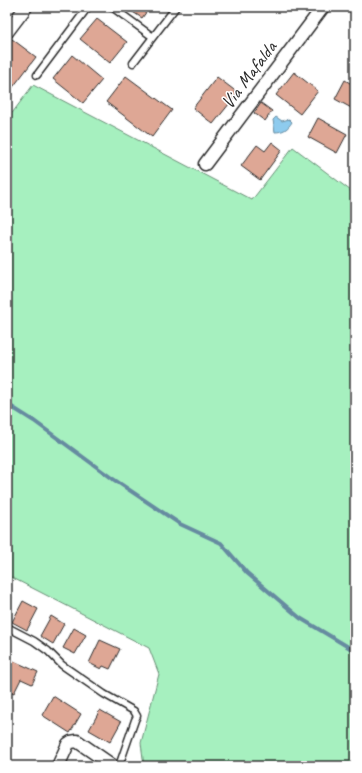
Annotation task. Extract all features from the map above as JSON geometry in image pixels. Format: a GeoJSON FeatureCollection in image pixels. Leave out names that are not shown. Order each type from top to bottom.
{"type":"FeatureCollection","features":[{"type":"Feature","properties":{"kind":"street"},"geometry":{"type":"LineString","coordinates":[[7,32],[26,7]]}},
{"type":"Feature","properties":{"kind":"street","name":"Via Mafalda"},"geometry":{"type":"LineString","coordinates":[[205,164],[323,7]]}},
{"type":"Feature","properties":{"kind":"street"},"geometry":{"type":"LineString","coordinates":[[58,766],[68,744],[74,741],[79,742],[114,766]]}},
{"type":"Feature","properties":{"kind":"lane"},"geometry":{"type":"LineString","coordinates":[[37,75],[88,7]]}},
{"type":"Feature","properties":{"kind":"lane"},"geometry":{"type":"LineString","coordinates":[[112,7],[153,37]]}},
{"type":"Feature","properties":{"kind":"lane"},"geometry":{"type":"LineString","coordinates":[[133,63],[176,7]]}},
{"type":"Feature","properties":{"kind":"lane"},"geometry":{"type":"LineString","coordinates":[[7,627],[34,641],[48,651],[62,665],[104,694],[134,711],[136,716],[135,720],[119,766]]}},
{"type":"Feature","properties":{"kind":"green space"},"geometry":{"type":"Polygon","coordinates":[[[33,85],[252,200],[293,147],[355,194],[355,766],[144,766],[141,743],[159,674],[149,648],[7,575],[7,120],[33,85]]]}},
{"type":"Feature","properties":{"kind":"water"},"geometry":{"type":"Polygon","coordinates":[[[276,117],[282,121],[289,119],[292,122],[285,130],[275,132],[273,120],[276,117]]]}},
{"type":"Feature","properties":{"kind":"building"},"geometry":{"type":"Polygon","coordinates":[[[125,7],[150,7],[142,18],[125,7]]]}},
{"type":"Feature","properties":{"kind":"building"},"geometry":{"type":"Polygon","coordinates":[[[97,19],[127,42],[110,63],[80,39],[97,19]]]}},
{"type":"Feature","properties":{"kind":"building"},"geometry":{"type":"Polygon","coordinates":[[[12,39],[36,57],[10,91],[7,89],[7,46],[12,39]]]}},
{"type":"Feature","properties":{"kind":"building"},"geometry":{"type":"Polygon","coordinates":[[[72,55],[102,80],[83,103],[53,79],[72,55]]]}},
{"type":"Feature","properties":{"kind":"building"},"geometry":{"type":"Polygon","coordinates":[[[294,72],[318,91],[300,114],[276,95],[294,72]]]}},
{"type":"Feature","properties":{"kind":"building"},"geometry":{"type":"Polygon","coordinates":[[[126,76],[172,110],[152,137],[106,102],[126,76]]]}},
{"type":"Feature","properties":{"kind":"building"},"geometry":{"type":"Polygon","coordinates":[[[217,77],[238,93],[213,124],[193,108],[217,77]]]}},
{"type":"Feature","properties":{"kind":"building"},"geometry":{"type":"Polygon","coordinates":[[[345,80],[355,86],[355,110],[335,99],[345,80]]]}},
{"type":"Feature","properties":{"kind":"building"},"geometry":{"type":"Polygon","coordinates":[[[261,103],[272,111],[265,121],[254,113],[261,103]]]}},
{"type":"Feature","properties":{"kind":"building"},"geometry":{"type":"Polygon","coordinates":[[[318,118],[347,134],[337,153],[308,137],[318,118]]]}},
{"type":"Feature","properties":{"kind":"building"},"geometry":{"type":"Polygon","coordinates":[[[272,142],[282,150],[260,180],[241,166],[257,145],[265,151],[272,142]]]}},
{"type":"Feature","properties":{"kind":"building"},"geometry":{"type":"Polygon","coordinates":[[[7,594],[12,597],[7,607],[7,594]]]}},
{"type":"Feature","properties":{"kind":"building"},"geometry":{"type":"Polygon","coordinates":[[[23,601],[38,609],[27,630],[12,622],[23,601]]]}},
{"type":"Feature","properties":{"kind":"building"},"geometry":{"type":"Polygon","coordinates":[[[51,616],[64,624],[53,644],[40,636],[51,616]]]}},
{"type":"Feature","properties":{"kind":"building"},"geometry":{"type":"Polygon","coordinates":[[[74,628],[86,635],[75,654],[63,648],[74,628]]]}},
{"type":"Feature","properties":{"kind":"building"},"geometry":{"type":"Polygon","coordinates":[[[100,640],[120,649],[110,669],[103,666],[101,669],[89,663],[100,640]]]}},
{"type":"Feature","properties":{"kind":"building"},"geometry":{"type":"Polygon","coordinates":[[[7,658],[38,672],[32,684],[21,679],[14,693],[7,690],[7,658]]]}},
{"type":"Feature","properties":{"kind":"building"},"geometry":{"type":"Polygon","coordinates":[[[53,696],[81,714],[70,733],[42,715],[53,696]]]}},
{"type":"Feature","properties":{"kind":"building"},"geometry":{"type":"Polygon","coordinates":[[[100,710],[121,722],[110,742],[89,730],[100,710]]]}},
{"type":"Feature","properties":{"kind":"waterway"},"geometry":{"type":"LineString","coordinates":[[7,404],[34,421],[113,479],[180,524],[221,543],[247,573],[300,618],[355,651]]}}]}
